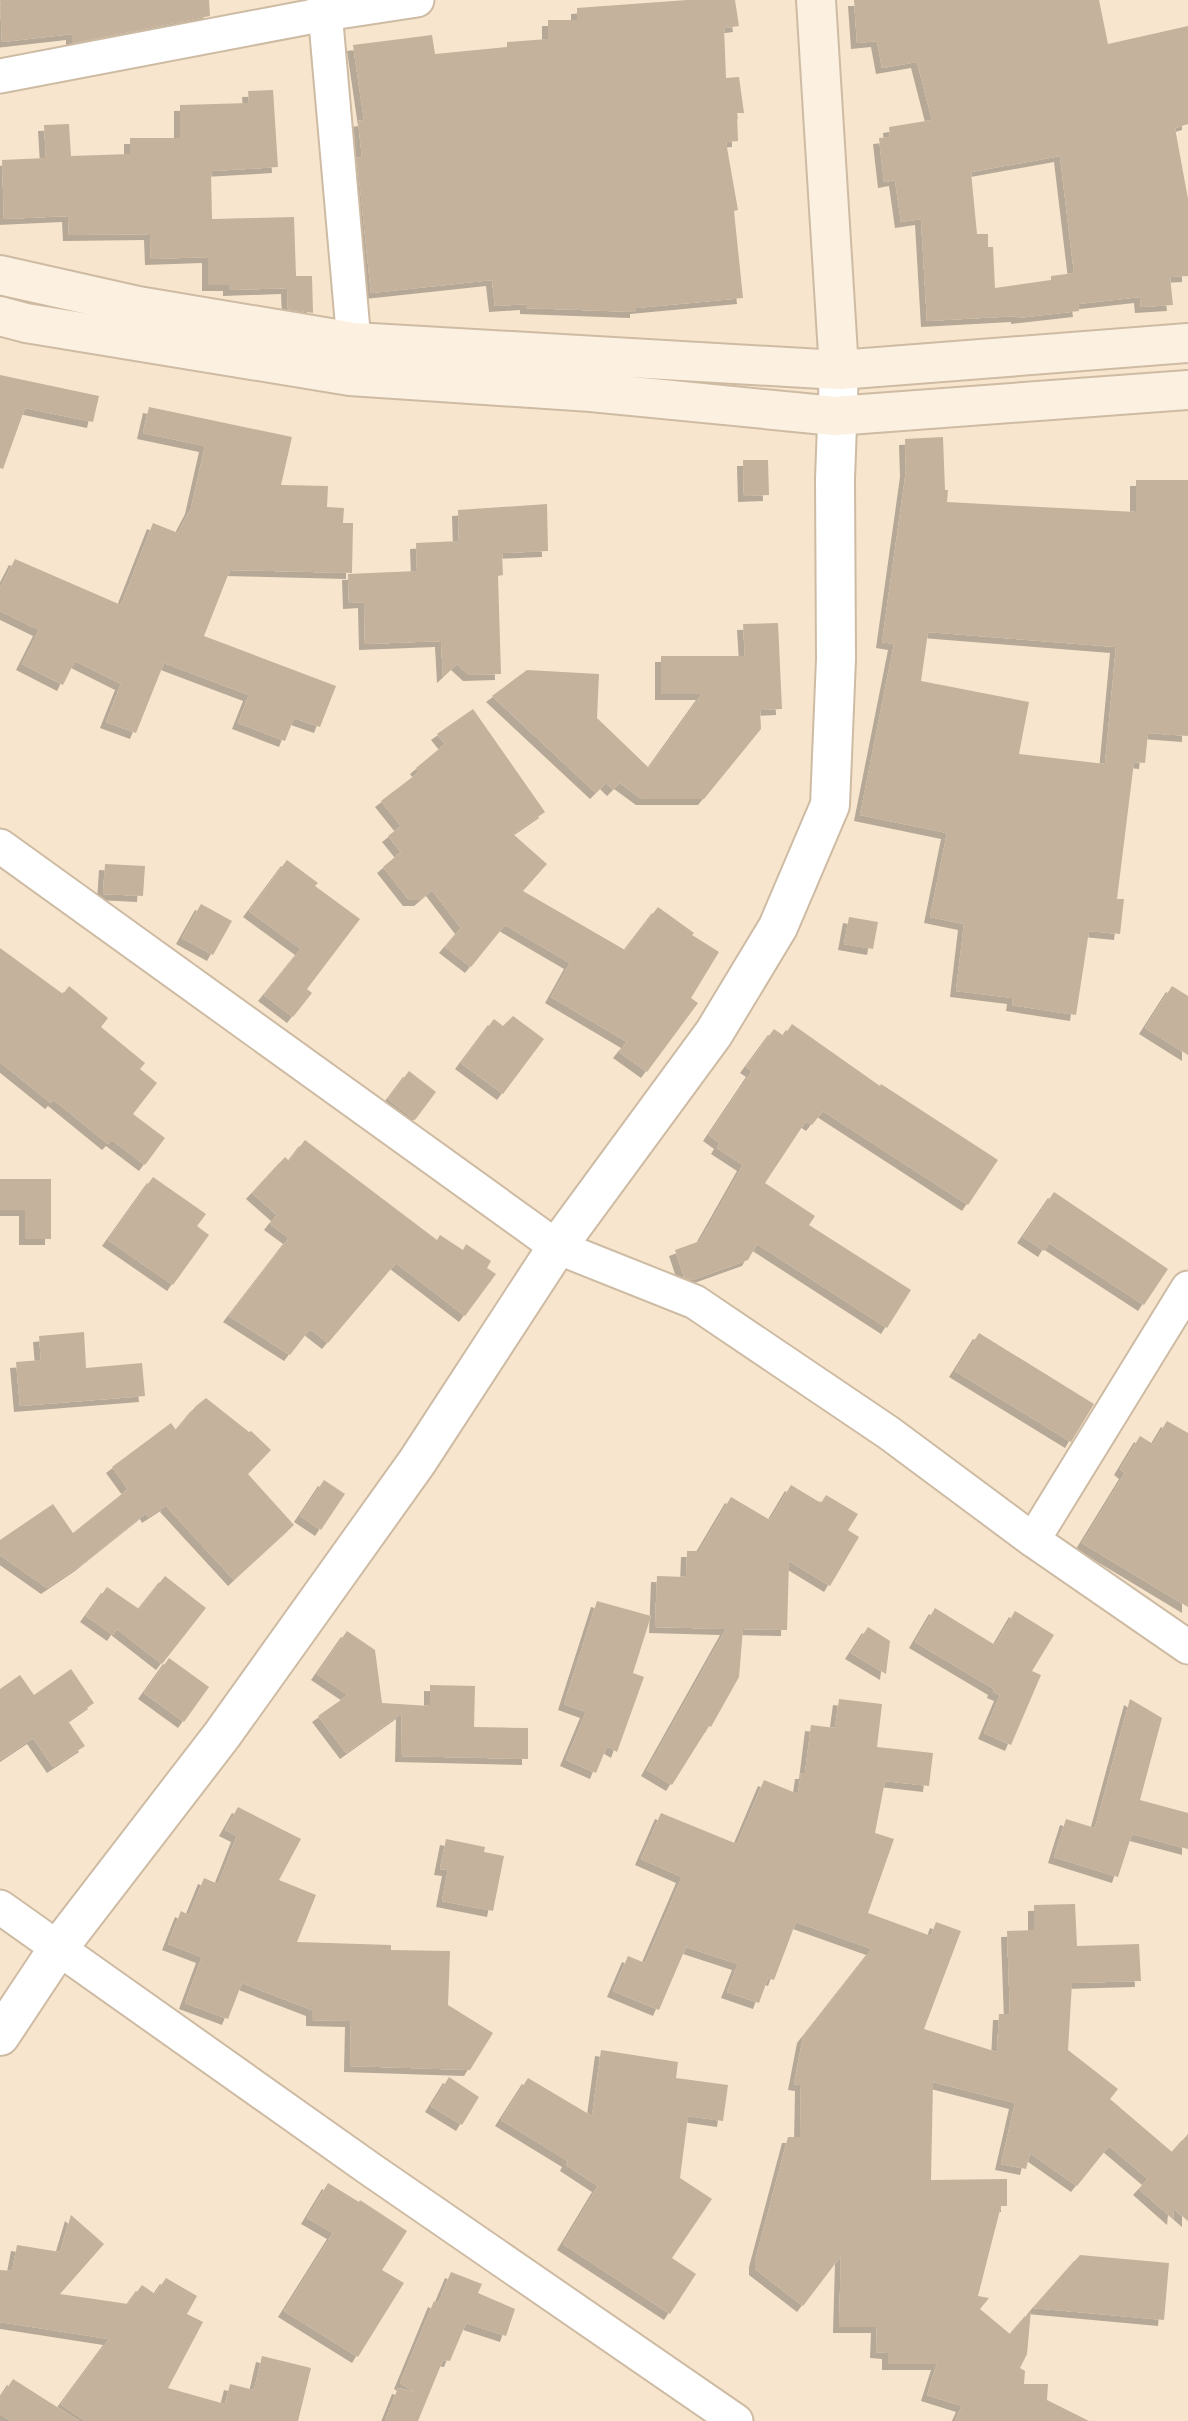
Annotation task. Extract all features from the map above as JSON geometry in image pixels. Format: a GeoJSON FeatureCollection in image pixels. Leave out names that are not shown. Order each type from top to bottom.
{"type":"FeatureCollection","features":[{"type":"Feature","properties":{"kind":"main road"},"geometry":{"type":"LineString","coordinates":[[816,0],[839,370]]}},
{"type":"Feature","properties":{"kind":"main road"},"geometry":{"type":"LineString","coordinates":[[0,275],[138,306],[354,342],[839,370],[1188,343]]}},
{"type":"Feature","properties":{"kind":"main road"},"geometry":{"type":"LineString","coordinates":[[0,316],[40,325],[350,376],[591,393],[835,416],[1188,390]]}},
{"type":"Feature","properties":{"kind":"street"},"geometry":{"type":"LineString","coordinates":[[0,76],[324,7],[417,0]]}},
{"type":"Feature","properties":{"kind":"street"},"geometry":{"type":"LineString","coordinates":[[324,7],[354,342]]}},
{"type":"Feature","properties":{"kind":"street"},"geometry":{"type":"LineString","coordinates":[[0,2036],[59,1947],[231,1723],[417,1462],[558,1247],[714,1032],[778,927],[830,805],[836,659],[835,416],[839,370]]}},
{"type":"Feature","properties":{"kind":"street"},"geometry":{"type":"LineString","coordinates":[[0,846],[558,1247],[695,1302],[889,1433],[1033,1540],[1188,1647]]}},
{"type":"Feature","properties":{"kind":"street"},"geometry":{"type":"LineString","coordinates":[[1033,1540],[1188,1288]]}},
{"type":"Feature","properties":{"kind":"street"},"geometry":{"type":"LineString","coordinates":[[0,1907],[370,2169],[736,2421]]}},
{"type":"Feature","properties":{"kind":"building"},"geometry":{"type":"Polygon","coordinates":[[[0,0],[209,0],[210,16],[72,43],[72,34],[2,42],[0,0]]]}},
{"type":"Feature","properties":{"kind":"building"},"geometry":{"type":"Polygon","coordinates":[[[687,0],[735,0],[739,26],[724,28],[726,78],[739,77],[744,113],[737,113],[738,141],[726,142],[738,210],[734,211],[743,298],[636,308],[636,312],[526,308],[526,304],[495,306],[492,280],[371,293],[357,158],[362,157],[358,121],[364,120],[353,45],[432,35],[435,54],[507,47],[507,42],[548,39],[548,20],[577,20],[577,8],[687,0]]]}},
{"type":"Feature","properties":{"kind":"building"},"geometry":{"type":"Polygon","coordinates":[[[854,0],[1099,0],[1108,44],[1188,26],[1188,124],[1175,128],[1188,199],[1188,276],[1170,277],[1173,305],[1141,307],[1140,297],[1078,304],[1079,311],[1017,318],[927,321],[921,219],[901,222],[895,180],[884,182],[879,138],[890,137],[889,127],[932,120],[917,62],[882,68],[877,41],[857,43],[854,0]],[[1060,156],[971,172],[977,234],[988,234],[988,247],[993,247],[995,288],[1051,280],[1051,276],[1074,273],[1060,156]]]}},
{"type":"Feature","properties":{"kind":"building"},"geometry":{"type":"Polygon","coordinates":[[[273,90],[278,167],[211,171],[212,219],[294,217],[296,276],[312,276],[313,313],[288,309],[287,288],[229,290],[229,285],[208,285],[208,257],[151,259],[150,234],[69,235],[68,216],[4,219],[2,160],[46,158],[44,125],[69,124],[71,156],[130,154],[130,138],[180,138],[180,105],[249,103],[248,91],[273,90]]]}},
{"type":"Feature","properties":{"kind":"building"},"geometry":{"type":"Polygon","coordinates":[[[0,375],[99,396],[93,422],[25,408],[3,469],[0,468],[0,375]]]}},
{"type":"Feature","properties":{"kind":"building"},"geometry":{"type":"Polygon","coordinates":[[[149,407],[292,437],[281,485],[328,486],[327,507],[344,508],[343,523],[353,523],[352,573],[230,570],[204,636],[336,686],[320,727],[294,718],[285,741],[238,723],[249,695],[164,663],[136,733],[106,722],[121,684],[75,661],[63,685],[22,664],[39,630],[0,611],[0,588],[15,559],[121,605],[153,523],[178,533],[191,508],[205,446],[143,433],[149,407]]]}},
{"type":"Feature","properties":{"kind":"building"},"geometry":{"type":"Polygon","coordinates":[[[943,437],[947,502],[1136,512],[1136,480],[1188,480],[1188,736],[1148,733],[1145,763],[1134,762],[1117,899],[1124,899],[1120,934],[1089,931],[1076,1015],[1012,1005],[1013,998],[956,991],[964,924],[930,917],[947,833],[860,815],[894,644],[882,642],[906,471],[905,439],[943,437]],[[928,632],[921,681],[1029,702],[1019,754],[1105,764],[1116,647],[928,632]]]}},
{"type":"Feature","properties":{"kind":"building"},"geometry":{"type":"Polygon","coordinates":[[[743,460],[768,460],[769,495],[744,496],[743,460]]]}},
{"type":"Feature","properties":{"kind":"building"},"geometry":{"type":"Polygon","coordinates":[[[547,504],[548,551],[502,553],[503,575],[498,576],[501,674],[469,675],[457,664],[443,677],[441,641],[365,644],[364,602],[349,603],[348,574],[417,571],[416,543],[459,541],[458,510],[547,504]]]}},
{"type":"Feature","properties":{"kind":"building"},"geometry":{"type":"Polygon","coordinates":[[[778,623],[782,709],[760,710],[761,729],[704,799],[642,799],[620,783],[613,790],[606,783],[596,793],[492,696],[527,670],[599,674],[597,718],[649,768],[702,694],[661,694],[661,656],[745,656],[743,624],[778,623]]]}},
{"type":"Feature","properties":{"kind":"building"},"geometry":{"type":"Polygon","coordinates":[[[473,709],[545,812],[513,834],[547,864],[523,891],[625,950],[658,907],[694,933],[692,935],[719,952],[691,998],[698,1003],[647,1072],[619,1052],[627,1042],[551,997],[570,963],[505,925],[471,967],[445,947],[461,928],[432,890],[420,900],[409,900],[383,867],[401,852],[388,836],[401,826],[381,801],[419,772],[416,768],[445,744],[437,734],[473,709]]]}},
{"type":"Feature","properties":{"kind":"building"},"geometry":{"type":"Polygon","coordinates":[[[287,860],[318,883],[315,886],[360,919],[307,989],[312,993],[293,1017],[264,995],[301,949],[249,911],[287,860]]]}},
{"type":"Feature","properties":{"kind":"building"},"geometry":{"type":"Polygon","coordinates":[[[105,864],[145,866],[143,896],[103,894],[105,864]]]}},
{"type":"Feature","properties":{"kind":"building"},"geometry":{"type":"Polygon","coordinates":[[[201,904],[232,921],[213,955],[182,938],[201,904]]]}},
{"type":"Feature","properties":{"kind":"building"},"geometry":{"type":"Polygon","coordinates":[[[849,917],[878,922],[873,949],[844,944],[849,917]]]}},
{"type":"Feature","properties":{"kind":"building"},"geometry":{"type":"Polygon","coordinates":[[[0,948],[63,994],[69,986],[108,1018],[101,1027],[145,1063],[140,1069],[157,1083],[133,1114],[165,1138],[145,1165],[112,1140],[108,1144],[54,1100],[51,1103],[0,1062],[0,948]]]}},
{"type":"Feature","properties":{"kind":"building"},"geometry":{"type":"Polygon","coordinates":[[[1172,986],[1188,996],[1188,1055],[1145,1028],[1172,986]]]}},
{"type":"Feature","properties":{"kind":"building"},"geometry":{"type":"Polygon","coordinates":[[[513,1016],[544,1039],[503,1094],[461,1063],[494,1019],[503,1026],[513,1016]]]}},
{"type":"Feature","properties":{"kind":"building"},"geometry":{"type":"Polygon","coordinates":[[[792,1024],[880,1086],[881,1084],[998,1160],[968,1205],[823,1111],[812,1125],[806,1121],[765,1183],[815,1216],[809,1225],[911,1290],[887,1328],[757,1244],[748,1260],[692,1280],[684,1277],[675,1250],[700,1241],[743,1165],[717,1148],[720,1143],[709,1135],[752,1071],[746,1067],[774,1029],[784,1036],[792,1024]]]}},
{"type":"Feature","properties":{"kind":"building"},"geometry":{"type":"Polygon","coordinates":[[[409,1071],[436,1092],[415,1120],[388,1099],[409,1071]]]}},
{"type":"Feature","properties":{"kind":"building"},"geometry":{"type":"Polygon","coordinates":[[[305,1140],[437,1240],[440,1235],[463,1250],[466,1244],[491,1261],[487,1268],[496,1274],[465,1316],[396,1263],[328,1343],[310,1329],[290,1355],[229,1316],[289,1238],[270,1224],[277,1215],[252,1193],[285,1157],[289,1161],[305,1140]]]}},
{"type":"Feature","properties":{"kind":"building"},"geometry":{"type":"Polygon","coordinates":[[[153,1177],[206,1214],[197,1226],[209,1235],[173,1285],[108,1240],[153,1177]]]}},
{"type":"Feature","properties":{"kind":"building"},"geometry":{"type":"Polygon","coordinates":[[[0,1179],[51,1179],[51,1239],[25,1239],[25,1210],[0,1210],[0,1179]]]}},
{"type":"Feature","properties":{"kind":"building"},"geometry":{"type":"Polygon","coordinates":[[[1054,1192],[1168,1269],[1144,1305],[1049,1243],[1044,1251],[1023,1237],[1054,1192]]]}},
{"type":"Feature","properties":{"kind":"building"},"geometry":{"type":"Polygon","coordinates":[[[84,1332],[86,1368],[142,1363],[145,1396],[20,1406],[16,1362],[41,1360],[39,1336],[84,1332]]]}},
{"type":"Feature","properties":{"kind":"building"},"geometry":{"type":"Polygon","coordinates":[[[979,1333],[1094,1404],[1071,1442],[955,1371],[979,1333]]]}},
{"type":"Feature","properties":{"kind":"building"},"geometry":{"type":"Polygon","coordinates":[[[206,1398],[251,1431],[271,1450],[248,1474],[294,1525],[234,1580],[166,1506],[168,1504],[148,1517],[146,1513],[81,1565],[47,1588],[0,1555],[0,1540],[53,1504],[73,1533],[128,1489],[112,1467],[171,1423],[176,1430],[206,1398]]]}},
{"type":"Feature","properties":{"kind":"building"},"geometry":{"type":"Polygon","coordinates":[[[1167,1421],[1188,1433],[1188,1607],[1082,1543],[1125,1473],[1120,1469],[1140,1436],[1153,1444],[1167,1421]]]}},
{"type":"Feature","properties":{"kind":"building"},"geometry":{"type":"Polygon","coordinates":[[[324,1480],[345,1494],[321,1530],[300,1516],[324,1480]]]}},
{"type":"Feature","properties":{"kind":"building"},"geometry":{"type":"Polygon","coordinates":[[[791,1485],[821,1503],[826,1495],[858,1514],[848,1530],[859,1537],[830,1586],[789,1561],[787,1630],[743,1629],[739,1677],[711,1727],[709,1726],[672,1785],[647,1770],[726,1629],[655,1627],[657,1576],[686,1577],[687,1551],[699,1551],[731,1497],[770,1520],[791,1485]]]}},
{"type":"Feature","properties":{"kind":"building"},"geometry":{"type":"Polygon","coordinates":[[[165,1576],[206,1608],[162,1664],[117,1629],[113,1635],[86,1616],[107,1587],[139,1609],[165,1576]]]}},
{"type":"Feature","properties":{"kind":"building"},"geometry":{"type":"Polygon","coordinates":[[[597,1601],[651,1616],[633,1673],[644,1677],[617,1752],[607,1746],[596,1773],[566,1760],[586,1712],[564,1704],[597,1601]]]}},
{"type":"Feature","properties":{"kind":"building"},"geometry":{"type":"Polygon","coordinates":[[[935,1608],[995,1645],[1015,1611],[1054,1635],[1032,1671],[1041,1675],[1011,1745],[984,1733],[1000,1695],[915,1642],[935,1608]]]}},
{"type":"Feature","properties":{"kind":"building"},"geometry":{"type":"Polygon","coordinates":[[[868,1627],[890,1641],[886,1674],[851,1653],[868,1627]]]}},
{"type":"Feature","properties":{"kind":"building"},"geometry":{"type":"Polygon","coordinates":[[[347,1631],[375,1650],[382,1703],[430,1706],[430,1685],[475,1686],[474,1727],[528,1728],[528,1759],[401,1756],[402,1713],[346,1753],[318,1716],[348,1695],[317,1674],[347,1631]]]}},
{"type":"Feature","properties":{"kind":"building"},"geometry":{"type":"Polygon","coordinates":[[[169,1658],[209,1687],[184,1722],[144,1693],[169,1658]]]}},
{"type":"Feature","properties":{"kind":"building"},"geometry":{"type":"Polygon","coordinates":[[[71,1669],[94,1703],[68,1721],[85,1746],[53,1767],[33,1738],[0,1760],[0,1689],[20,1675],[34,1695],[71,1669]]]}},
{"type":"Feature","properties":{"kind":"building"},"geometry":{"type":"Polygon","coordinates":[[[839,1699],[882,1704],[877,1747],[933,1753],[929,1786],[885,1781],[875,1833],[894,1839],[868,1913],[931,1936],[936,1922],[961,1931],[924,2029],[997,2052],[999,2014],[1010,2014],[1007,1931],[1034,1930],[1034,1905],[1075,1904],[1077,1946],[1139,1944],[1141,1981],[1072,1983],[1068,2050],[1118,2089],[1110,2099],[1172,2152],[1188,2134],[1188,2221],[1174,2209],[1173,2219],[1139,2189],[1148,2179],[1109,2146],[1077,2186],[1030,2153],[1026,2169],[1001,2164],[1015,2103],[933,2082],[931,2180],[1007,2179],[1007,2206],[1001,2206],[978,2296],[989,2298],[980,2309],[1010,2334],[1031,2310],[1027,2354],[1020,2368],[1025,2371],[1024,2384],[1048,2384],[1047,2400],[1089,2421],[955,2421],[962,2406],[927,2395],[937,2364],[888,2364],[888,2353],[876,2352],[877,2327],[839,2327],[841,2256],[803,2306],[755,2269],[788,2137],[800,2137],[801,2085],[794,2084],[803,2037],[872,1949],[796,1922],[774,1980],[768,1978],[759,2003],[727,1992],[738,1964],[686,1947],[659,2010],[613,1991],[628,1956],[645,1963],[682,1877],[641,1859],[661,1813],[737,1844],[764,1780],[798,1794],[801,1773],[805,1773],[811,1725],[835,1728],[839,1699]]]}},
{"type":"Feature","properties":{"kind":"building"},"geometry":{"type":"Polygon","coordinates":[[[1130,1699],[1162,1718],[1140,1800],[1188,1813],[1188,1849],[1132,1834],[1118,1877],[1054,1857],[1066,1819],[1095,1828],[1130,1699]]]}},
{"type":"Feature","properties":{"kind":"building"},"geometry":{"type":"Polygon","coordinates":[[[238,1807],[301,1839],[279,1880],[316,1895],[297,1942],[391,1945],[391,1950],[450,1951],[448,2005],[493,2033],[470,2070],[350,2066],[351,2021],[312,2020],[312,2010],[242,1983],[228,2019],[185,2003],[202,1957],[168,1944],[181,1911],[189,1915],[204,1878],[218,1884],[237,1836],[225,1830],[238,1807]]]}},
{"type":"Feature","properties":{"kind":"building"},"geometry":{"type":"Polygon","coordinates":[[[446,1839],[485,1847],[484,1852],[504,1856],[493,1911],[442,1901],[448,1870],[440,1869],[446,1839]]]}},
{"type":"Feature","properties":{"kind":"building"},"geometry":{"type":"Polygon","coordinates":[[[601,2050],[678,2062],[676,2078],[728,2085],[723,2121],[688,2116],[680,2178],[712,2199],[672,2258],[696,2274],[670,2314],[563,2244],[598,2186],[566,2165],[568,2161],[501,2120],[528,2078],[592,2116],[601,2050]]]}},
{"type":"Feature","properties":{"kind":"building"},"geometry":{"type":"Polygon","coordinates":[[[449,2077],[479,2097],[462,2125],[431,2106],[449,2077]]]}},
{"type":"Feature","properties":{"kind":"building"},"geometry":{"type":"Polygon","coordinates":[[[328,2183],[407,2231],[382,2270],[404,2283],[358,2357],[284,2311],[333,2233],[307,2218],[328,2183]]]}},
{"type":"Feature","properties":{"kind":"building"},"geometry":{"type":"Polygon","coordinates":[[[71,2215],[104,2244],[60,2294],[128,2304],[142,2285],[155,2294],[166,2278],[197,2296],[187,2314],[203,2322],[168,2388],[225,2404],[230,2384],[254,2390],[262,2356],[311,2368],[298,2421],[85,2421],[61,2404],[109,2339],[0,2322],[0,2270],[12,2271],[17,2245],[60,2252],[71,2215]]]}},
{"type":"Feature","properties":{"kind":"building"},"geometry":{"type":"Polygon","coordinates":[[[1080,2255],[1169,2263],[1164,2320],[1033,2308],[1080,2255]]]}},
{"type":"Feature","properties":{"kind":"building"},"geometry":{"type":"Polygon","coordinates":[[[451,2272],[482,2284],[478,2293],[515,2309],[506,2336],[466,2323],[450,2361],[443,2360],[418,2421],[385,2421],[398,2388],[415,2392],[400,2383],[434,2301],[438,2303],[451,2272]]]}},
{"type":"Feature","properties":{"kind":"building"},"geometry":{"type":"Polygon","coordinates":[[[13,2379],[79,2421],[11,2421],[0,2414],[0,2399],[13,2379]]]}}]}
